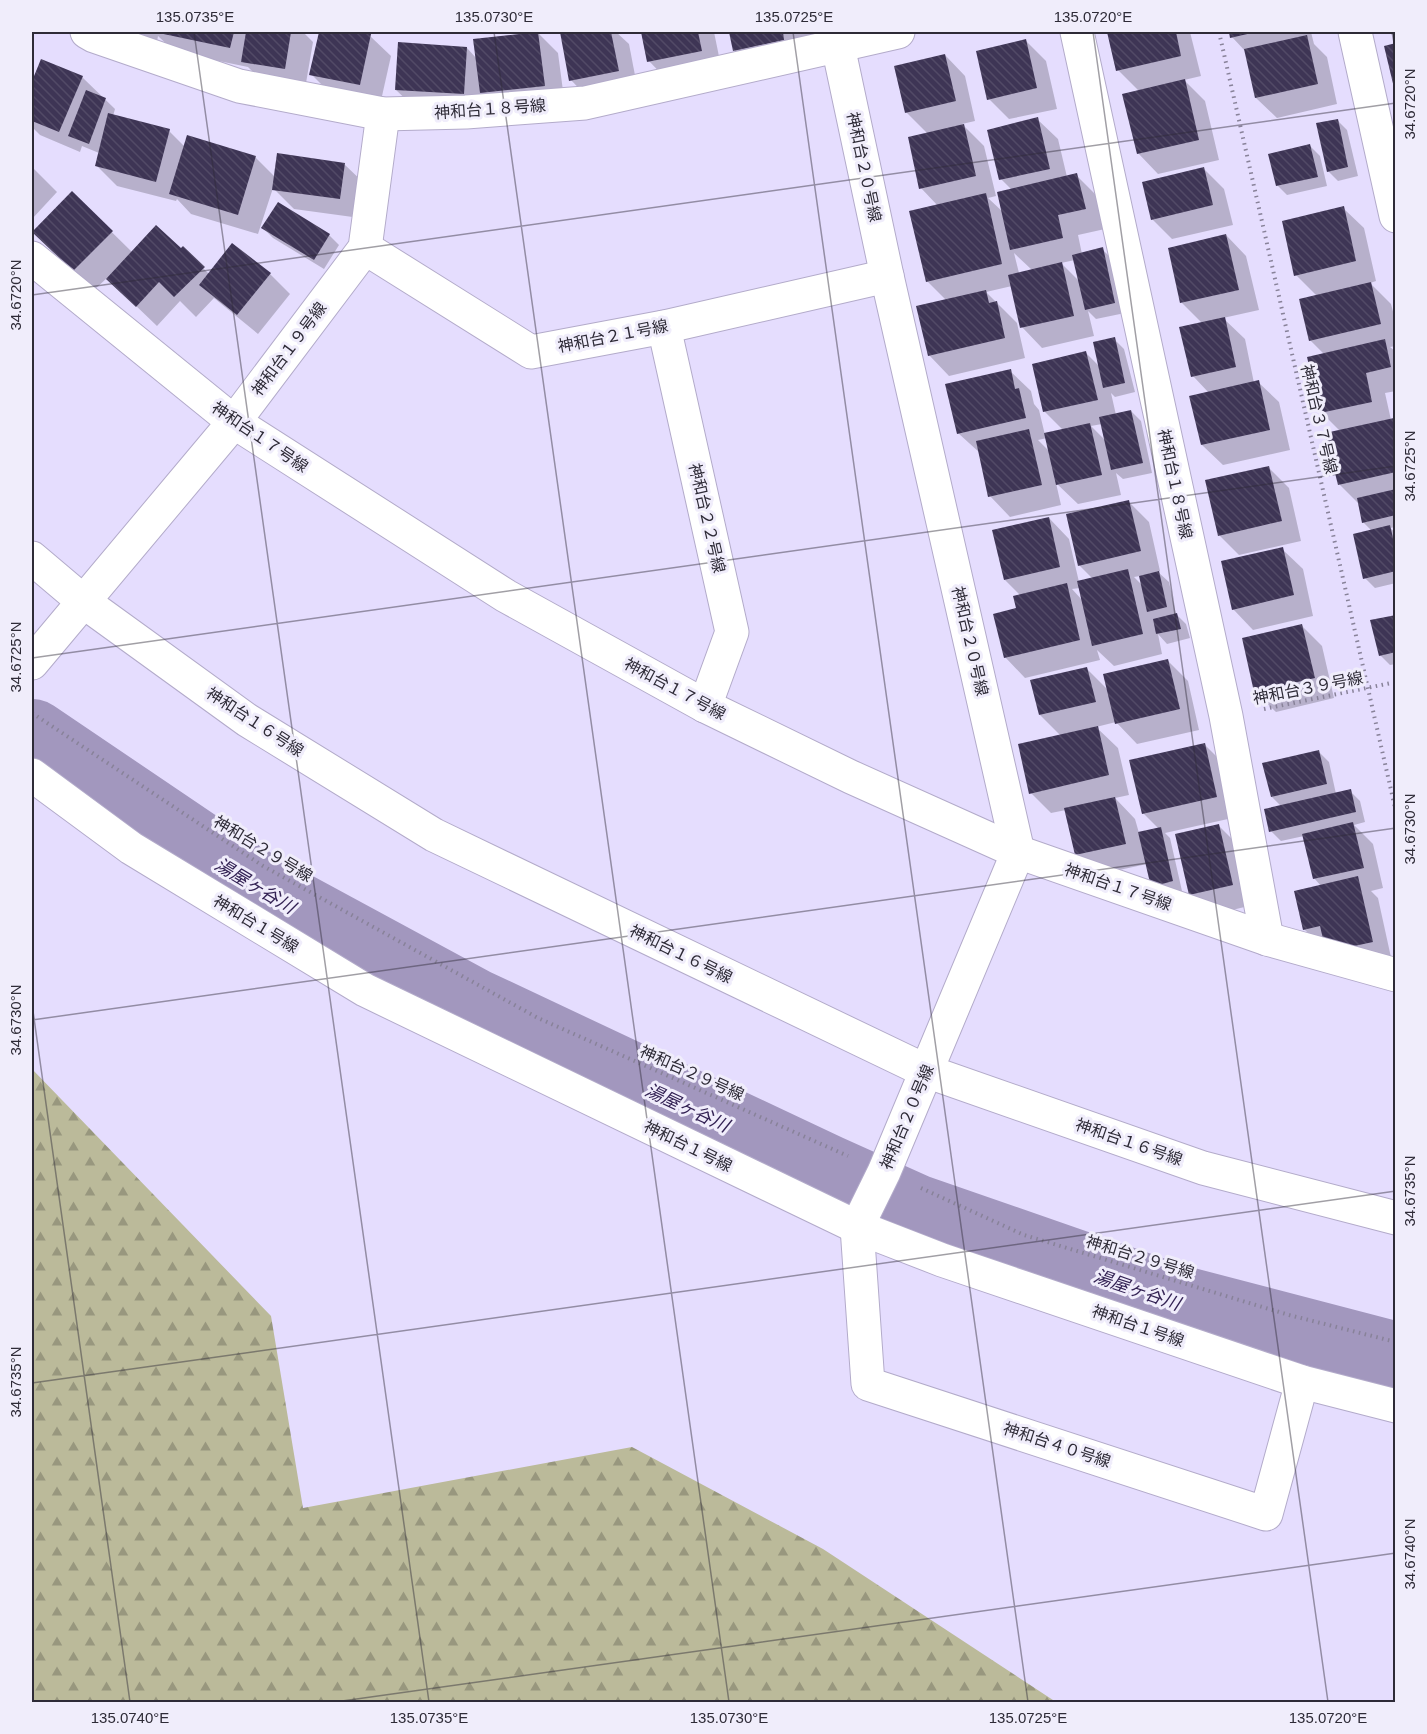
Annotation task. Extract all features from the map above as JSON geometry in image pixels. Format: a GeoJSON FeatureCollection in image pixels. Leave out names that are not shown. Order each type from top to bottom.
{"type":"FeatureCollection","features":[{"type":"Feature","properties":{"kind":"street","name":"神和台１８号線"},"geometry":{"type":"LineString","coordinates":[[87,32],[239,86],[383,114],[466,112],[585,103],[837,38],[898,32]]}},
{"type":"Feature","properties":{"kind":"street","name":"神和台１８号線"},"geometry":{"type":"LineString","coordinates":[[1077,32],[1226,716],[1266,939]]}},
{"type":"Feature","properties":{"kind":"street"},"geometry":{"type":"LineString","coordinates":[[1355,32],[1395,216]]}},
{"type":"Feature","properties":{"kind":"street","name":"神和台２０号線"},"geometry":{"type":"LineString","coordinates":[[837,38],[886,276],[1018,852],[884,1172],[856,1227]]}},
{"type":"Feature","properties":{"kind":"street","name":"神和台１９号線"},"geometry":{"type":"LineString","coordinates":[[32,663],[234,422],[365,248],[383,114]]}},
{"type":"Feature","properties":{"kind":"street","name":"神和台２１号線"},"geometry":{"type":"LineString","coordinates":[[365,248],[531,352],[664,327],[886,276]]}},
{"type":"Feature","properties":{"kind":"street","name":"神和台１７号線"},"geometry":{"type":"LineString","coordinates":[[32,258],[234,422],[506,596],[705,706],[852,777],[1018,852],[1266,939],[1395,975]]}},
{"type":"Feature","properties":{"kind":"street","name":"神和台２２号線"},"geometry":{"type":"LineString","coordinates":[[664,327],[732,632],[705,706]]}},
{"type":"Feature","properties":{"kind":"street","name":"神和台１６号線"},"geometry":{"type":"LineString","coordinates":[[32,558],[84,602],[247,720],[434,835],[926,1071],[1203,1168],[1395,1218]]}},
{"type":"Feature","properties":{"kind":"street","name":"神和台１号線"},"geometry":{"type":"LineString","coordinates":[[32,775],[131,848],[365,990],[856,1227],[942,1260],[1302,1382],[1395,1406]]}},
{"type":"Feature","properties":{"kind":"street","name":"神和台４０号線"},"geometry":{"type":"LineString","coordinates":[[856,1227],[868,1384],[1266,1514],[1302,1382]]}},
{"type":"Feature","properties":{"kind":"path","name":"神和台３７号線"},"geometry":{"type":"LineString","coordinates":[[1219,32],[1395,812]]}},
{"type":"Feature","properties":{"kind":"path","name":"神和台３９号線"},"geometry":{"type":"LineString","coordinates":[[1226,716],[1395,682]]}},
{"type":"Feature","properties":{"kind":"path","name":"神和台２９号線"},"geometry":{"type":"LineString","coordinates":[[32,713],[263,866],[538,1018],[1024,1234],[1289,1315],[1395,1342]]}},
{"type":"Feature","properties":{"kind":"green space"},"geometry":{"type":"Polygon","coordinates":[[[32,1069],[271,1316],[303,1508],[632,1447],[823,1549],[1056,1702],[32,1702],[32,1069]]]}},
{"type":"Feature","properties":{"kind":"building"},"geometry":{"type":"Polygon","coordinates":[[[154,32],[234,32],[230,48],[154,32]]]}},
{"type":"Feature","properties":{"kind":"building"},"geometry":{"type":"Polygon","coordinates":[[[246,32],[291,32],[285,69],[241,62],[246,32]]]}},
{"type":"Feature","properties":{"kind":"building"},"geometry":{"type":"Polygon","coordinates":[[[319,32],[371,34],[360,85],[309,75],[319,32]]]}},
{"type":"Feature","properties":{"kind":"building"},"geometry":{"type":"Polygon","coordinates":[[[538,32],[545,86],[480,93],[473,39],[538,32]]]}},
{"type":"Feature","properties":{"kind":"building"},"geometry":{"type":"Polygon","coordinates":[[[560,32],[611,32],[619,71],[569,81],[560,32]]]}},
{"type":"Feature","properties":{"kind":"building"},"geometry":{"type":"Polygon","coordinates":[[[641,32],[698,32],[702,51],[647,62],[641,32]]]}},
{"type":"Feature","properties":{"kind":"building"},"geometry":{"type":"Polygon","coordinates":[[[729,32],[783,32],[784,40],[733,51],[729,32]]]}},
{"type":"Feature","properties":{"kind":"building"},"geometry":{"type":"Polygon","coordinates":[[[1107,32],[1176,32],[1181,56],[1116,71],[1107,32]]]}},
{"type":"Feature","properties":{"kind":"building"},"geometry":{"type":"Polygon","coordinates":[[[1229,32],[1256,32],[1230,38],[1229,32]]]}},
{"type":"Feature","properties":{"kind":"building"},"geometry":{"type":"Polygon","coordinates":[[[1307,35],[1318,84],[1255,98],[1244,49],[1307,35]]]}},
{"type":"Feature","properties":{"kind":"building"},"geometry":{"type":"Polygon","coordinates":[[[1026,39],[1037,88],[987,100],[976,51],[1026,39]]]}},
{"type":"Feature","properties":{"kind":"building"},"geometry":{"type":"Polygon","coordinates":[[[398,42],[467,47],[464,94],[395,90],[398,42]]]}},
{"type":"Feature","properties":{"kind":"building"},"geometry":{"type":"Polygon","coordinates":[[[1396,43],[1396,92],[1395,92],[1384,46],[1396,43]]]}},
{"type":"Feature","properties":{"kind":"building"},"geometry":{"type":"Polygon","coordinates":[[[945,54],[956,101],[905,113],[894,66],[945,54]]]}},
{"type":"Feature","properties":{"kind":"building"},"geometry":{"type":"Polygon","coordinates":[[[41,59],[83,76],[59,132],[32,121],[32,81],[41,59]]]}},
{"type":"Feature","properties":{"kind":"building"},"geometry":{"type":"Polygon","coordinates":[[[1185,79],[1199,140],[1137,154],[1122,94],[1185,79]]]}},
{"type":"Feature","properties":{"kind":"building"},"geometry":{"type":"Polygon","coordinates":[[[86,90],[106,98],[89,144],[68,136],[86,90]]]}},
{"type":"Feature","properties":{"kind":"building"},"geometry":{"type":"Polygon","coordinates":[[[108,113],[170,129],[156,182],[95,166],[108,113]]]}},
{"type":"Feature","properties":{"kind":"building"},"geometry":{"type":"Polygon","coordinates":[[[1038,117],[1050,169],[999,180],[987,130],[1038,117]]]}},
{"type":"Feature","properties":{"kind":"building"},"geometry":{"type":"Polygon","coordinates":[[[1338,119],[1348,167],[1327,172],[1316,123],[1338,119]]]}},
{"type":"Feature","properties":{"kind":"building"},"geometry":{"type":"Polygon","coordinates":[[[964,124],[976,176],[919,189],[908,137],[964,124]]]}},
{"type":"Feature","properties":{"kind":"building"},"geometry":{"type":"Polygon","coordinates":[[[187,135],[256,156],[238,215],[169,194],[187,135]]]}},
{"type":"Feature","properties":{"kind":"building"},"geometry":{"type":"Polygon","coordinates":[[[1310,144],[1318,177],[1276,186],[1268,154],[1310,144]]]}},
{"type":"Feature","properties":{"kind":"building"},"geometry":{"type":"Polygon","coordinates":[[[277,153],[345,163],[340,199],[272,190],[277,153]]]}},
{"type":"Feature","properties":{"kind":"building"},"geometry":{"type":"Polygon","coordinates":[[[1204,167],[1213,205],[1151,220],[1142,182],[1204,167]]]}},
{"type":"Feature","properties":{"kind":"building"},"geometry":{"type":"Polygon","coordinates":[[[1077,173],[1086,209],[1058,215],[1063,238],[1010,250],[997,192],[1077,173]]]}},
{"type":"Feature","properties":{"kind":"building"},"geometry":{"type":"Polygon","coordinates":[[[72,191],[113,231],[73,271],[32,232],[72,191]]]}},
{"type":"Feature","properties":{"kind":"building"},"geometry":{"type":"Polygon","coordinates":[[[986,193],[1002,264],[926,282],[909,211],[986,193]]]}},
{"type":"Feature","properties":{"kind":"building"},"geometry":{"type":"Polygon","coordinates":[[[278,202],[330,234],[314,260],[261,228],[278,202]]]}},
{"type":"Feature","properties":{"kind":"building"},"geometry":{"type":"Polygon","coordinates":[[[1344,206],[1356,261],[1294,276],[1282,221],[1344,206]]]}},
{"type":"Feature","properties":{"kind":"building"},"geometry":{"type":"Polygon","coordinates":[[[156,225],[205,267],[174,297],[159,282],[136,307],[106,279],[156,225]]]}},
{"type":"Feature","properties":{"kind":"building"},"geometry":{"type":"Polygon","coordinates":[[[1226,234],[1239,290],[1180,303],[1168,248],[1226,234]]]}},
{"type":"Feature","properties":{"kind":"building"},"geometry":{"type":"Polygon","coordinates":[[[232,243],[271,273],[237,315],[199,285],[232,243]]]}},
{"type":"Feature","properties":{"kind":"building"},"geometry":{"type":"Polygon","coordinates":[[[1103,247],[1115,303],[1085,310],[1072,255],[1103,247]]]}},
{"type":"Feature","properties":{"kind":"building"},"geometry":{"type":"Polygon","coordinates":[[[1062,262],[1074,316],[1020,328],[1008,275],[1062,262]]]}},
{"type":"Feature","properties":{"kind":"building"},"geometry":{"type":"Polygon","coordinates":[[[1371,282],[1381,324],[1309,341],[1299,299],[1371,282]]]}},
{"type":"Feature","properties":{"kind":"building"},"geometry":{"type":"Polygon","coordinates":[[[986,290],[989,303],[997,301],[1005,338],[928,356],[916,306],[986,290]]]}},
{"type":"Feature","properties":{"kind":"building"},"geometry":{"type":"Polygon","coordinates":[[[1225,317],[1236,367],[1191,377],[1179,327],[1225,317]]]}},
{"type":"Feature","properties":{"kind":"building"},"geometry":{"type":"Polygon","coordinates":[[[1115,337],[1125,383],[1103,388],[1093,342],[1115,337]]]}},
{"type":"Feature","properties":{"kind":"building"},"geometry":{"type":"Polygon","coordinates":[[[1385,339],[1391,367],[1366,373],[1372,402],[1320,413],[1307,357],[1385,339]]]}},
{"type":"Feature","properties":{"kind":"building"},"geometry":{"type":"Polygon","coordinates":[[[1086,351],[1098,400],[1043,412],[1032,364],[1086,351]]]}},
{"type":"Feature","properties":{"kind":"building"},"geometry":{"type":"Polygon","coordinates":[[[1011,369],[1015,389],[1019,388],[1026,418],[957,434],[945,384],[1011,369]]]}},
{"type":"Feature","properties":{"kind":"building"},"geometry":{"type":"Polygon","coordinates":[[[1259,380],[1270,430],[1201,445],[1189,396],[1259,380]]]}},
{"type":"Feature","properties":{"kind":"building"},"geometry":{"type":"Polygon","coordinates":[[[1131,410],[1143,463],[1111,470],[1099,417],[1131,410]]]}},
{"type":"Feature","properties":{"kind":"building"},"geometry":{"type":"Polygon","coordinates":[[[1394,418],[1396,472],[1338,485],[1325,433],[1394,418]]]}},
{"type":"Feature","properties":{"kind":"building"},"geometry":{"type":"Polygon","coordinates":[[[1090,423],[1102,475],[1056,485],[1044,433],[1090,423]]]}},
{"type":"Feature","properties":{"kind":"building"},"geometry":{"type":"Polygon","coordinates":[[[1029,429],[1042,485],[988,497],[976,441],[1029,429]]]}},
{"type":"Feature","properties":{"kind":"building"},"geometry":{"type":"Polygon","coordinates":[[[1269,466],[1282,521],[1218,536],[1205,480],[1269,466]]]}},
{"type":"Feature","properties":{"kind":"building"},"geometry":{"type":"Polygon","coordinates":[[[1396,489],[1396,515],[1362,523],[1357,498],[1396,489]]]}},
{"type":"Feature","properties":{"kind":"building"},"geometry":{"type":"Polygon","coordinates":[[[1129,500],[1141,551],[1078,566],[1066,514],[1129,500]]]}},
{"type":"Feature","properties":{"kind":"building"},"geometry":{"type":"Polygon","coordinates":[[[1049,517],[1060,567],[1004,580],[992,530],[1049,517]]]}},
{"type":"Feature","properties":{"kind":"building"},"geometry":{"type":"Polygon","coordinates":[[[1390,525],[1396,551],[1396,571],[1363,579],[1353,534],[1390,525]]]}},
{"type":"Feature","properties":{"kind":"building"},"geometry":{"type":"Polygon","coordinates":[[[1283,547],[1294,595],[1232,610],[1221,561],[1283,547]]]}},
{"type":"Feature","properties":{"kind":"building"},"geometry":{"type":"Polygon","coordinates":[[[1128,569],[1143,634],[1092,646],[1077,581],[1128,569]]]}},
{"type":"Feature","properties":{"kind":"building"},"geometry":{"type":"Polygon","coordinates":[[[1159,571],[1167,607],[1147,612],[1139,576],[1159,571]]]}},
{"type":"Feature","properties":{"kind":"building"},"geometry":{"type":"Polygon","coordinates":[[[1067,583],[1080,640],[1004,658],[993,614],[1016,608],[1013,596],[1067,583]]]}},
{"type":"Feature","properties":{"kind":"building"},"geometry":{"type":"Polygon","coordinates":[[[1177,613],[1181,629],[1156,634],[1153,619],[1177,613]]]}},
{"type":"Feature","properties":{"kind":"building"},"geometry":{"type":"Polygon","coordinates":[[[1396,615],[1396,652],[1379,656],[1370,620],[1396,615]]]}},
{"type":"Feature","properties":{"kind":"building"},"geometry":{"type":"Polygon","coordinates":[[[1302,624],[1315,678],[1254,692],[1242,638],[1302,624]]]}},
{"type":"Feature","properties":{"kind":"building"},"geometry":{"type":"Polygon","coordinates":[[[1168,659],[1180,709],[1115,724],[1103,674],[1168,659]]]}},
{"type":"Feature","properties":{"kind":"building"},"geometry":{"type":"Polygon","coordinates":[[[1087,667],[1096,702],[1039,715],[1030,680],[1087,667]]]}},
{"type":"Feature","properties":{"kind":"building"},"geometry":{"type":"Polygon","coordinates":[[[1098,726],[1109,775],[1029,794],[1018,744],[1098,726]]]}},
{"type":"Feature","properties":{"kind":"building"},"geometry":{"type":"Polygon","coordinates":[[[1205,743],[1217,797],[1142,814],[1129,760],[1205,743]]]}},
{"type":"Feature","properties":{"kind":"building"},"geometry":{"type":"Polygon","coordinates":[[[1319,750],[1327,784],[1271,797],[1262,763],[1319,750]]]}},
{"type":"Feature","properties":{"kind":"building"},"geometry":{"type":"Polygon","coordinates":[[[1351,789],[1356,812],[1269,832],[1264,809],[1351,789]]]}},
{"type":"Feature","properties":{"kind":"building"},"geometry":{"type":"Polygon","coordinates":[[[1115,797],[1126,844],[1075,855],[1064,808],[1115,797]]]}},
{"type":"Feature","properties":{"kind":"building"},"geometry":{"type":"Polygon","coordinates":[[[1353,822],[1364,868],[1313,879],[1302,834],[1353,822]]]}},
{"type":"Feature","properties":{"kind":"building"},"geometry":{"type":"Polygon","coordinates":[[[1219,824],[1233,885],[1189,895],[1175,834],[1219,824]]]}},
{"type":"Feature","properties":{"kind":"building"},"geometry":{"type":"Polygon","coordinates":[[[1161,827],[1173,881],[1151,887],[1138,832],[1161,827]]]}},
{"type":"Feature","properties":{"kind":"building"},"geometry":{"type":"Polygon","coordinates":[[[1358,876],[1373,942],[1326,952],[1320,926],[1303,930],[1294,891],[1358,876]]]}},
{"type":"Feature","properties":{"kind":"waterway","name":"湯屋ヶ谷川"},"geometry":{"type":"LineString","coordinates":[[32,738],[255,889],[473,1007],[826,1173],[915,1213],[1174,1303],[1396,1361]]}}]}
